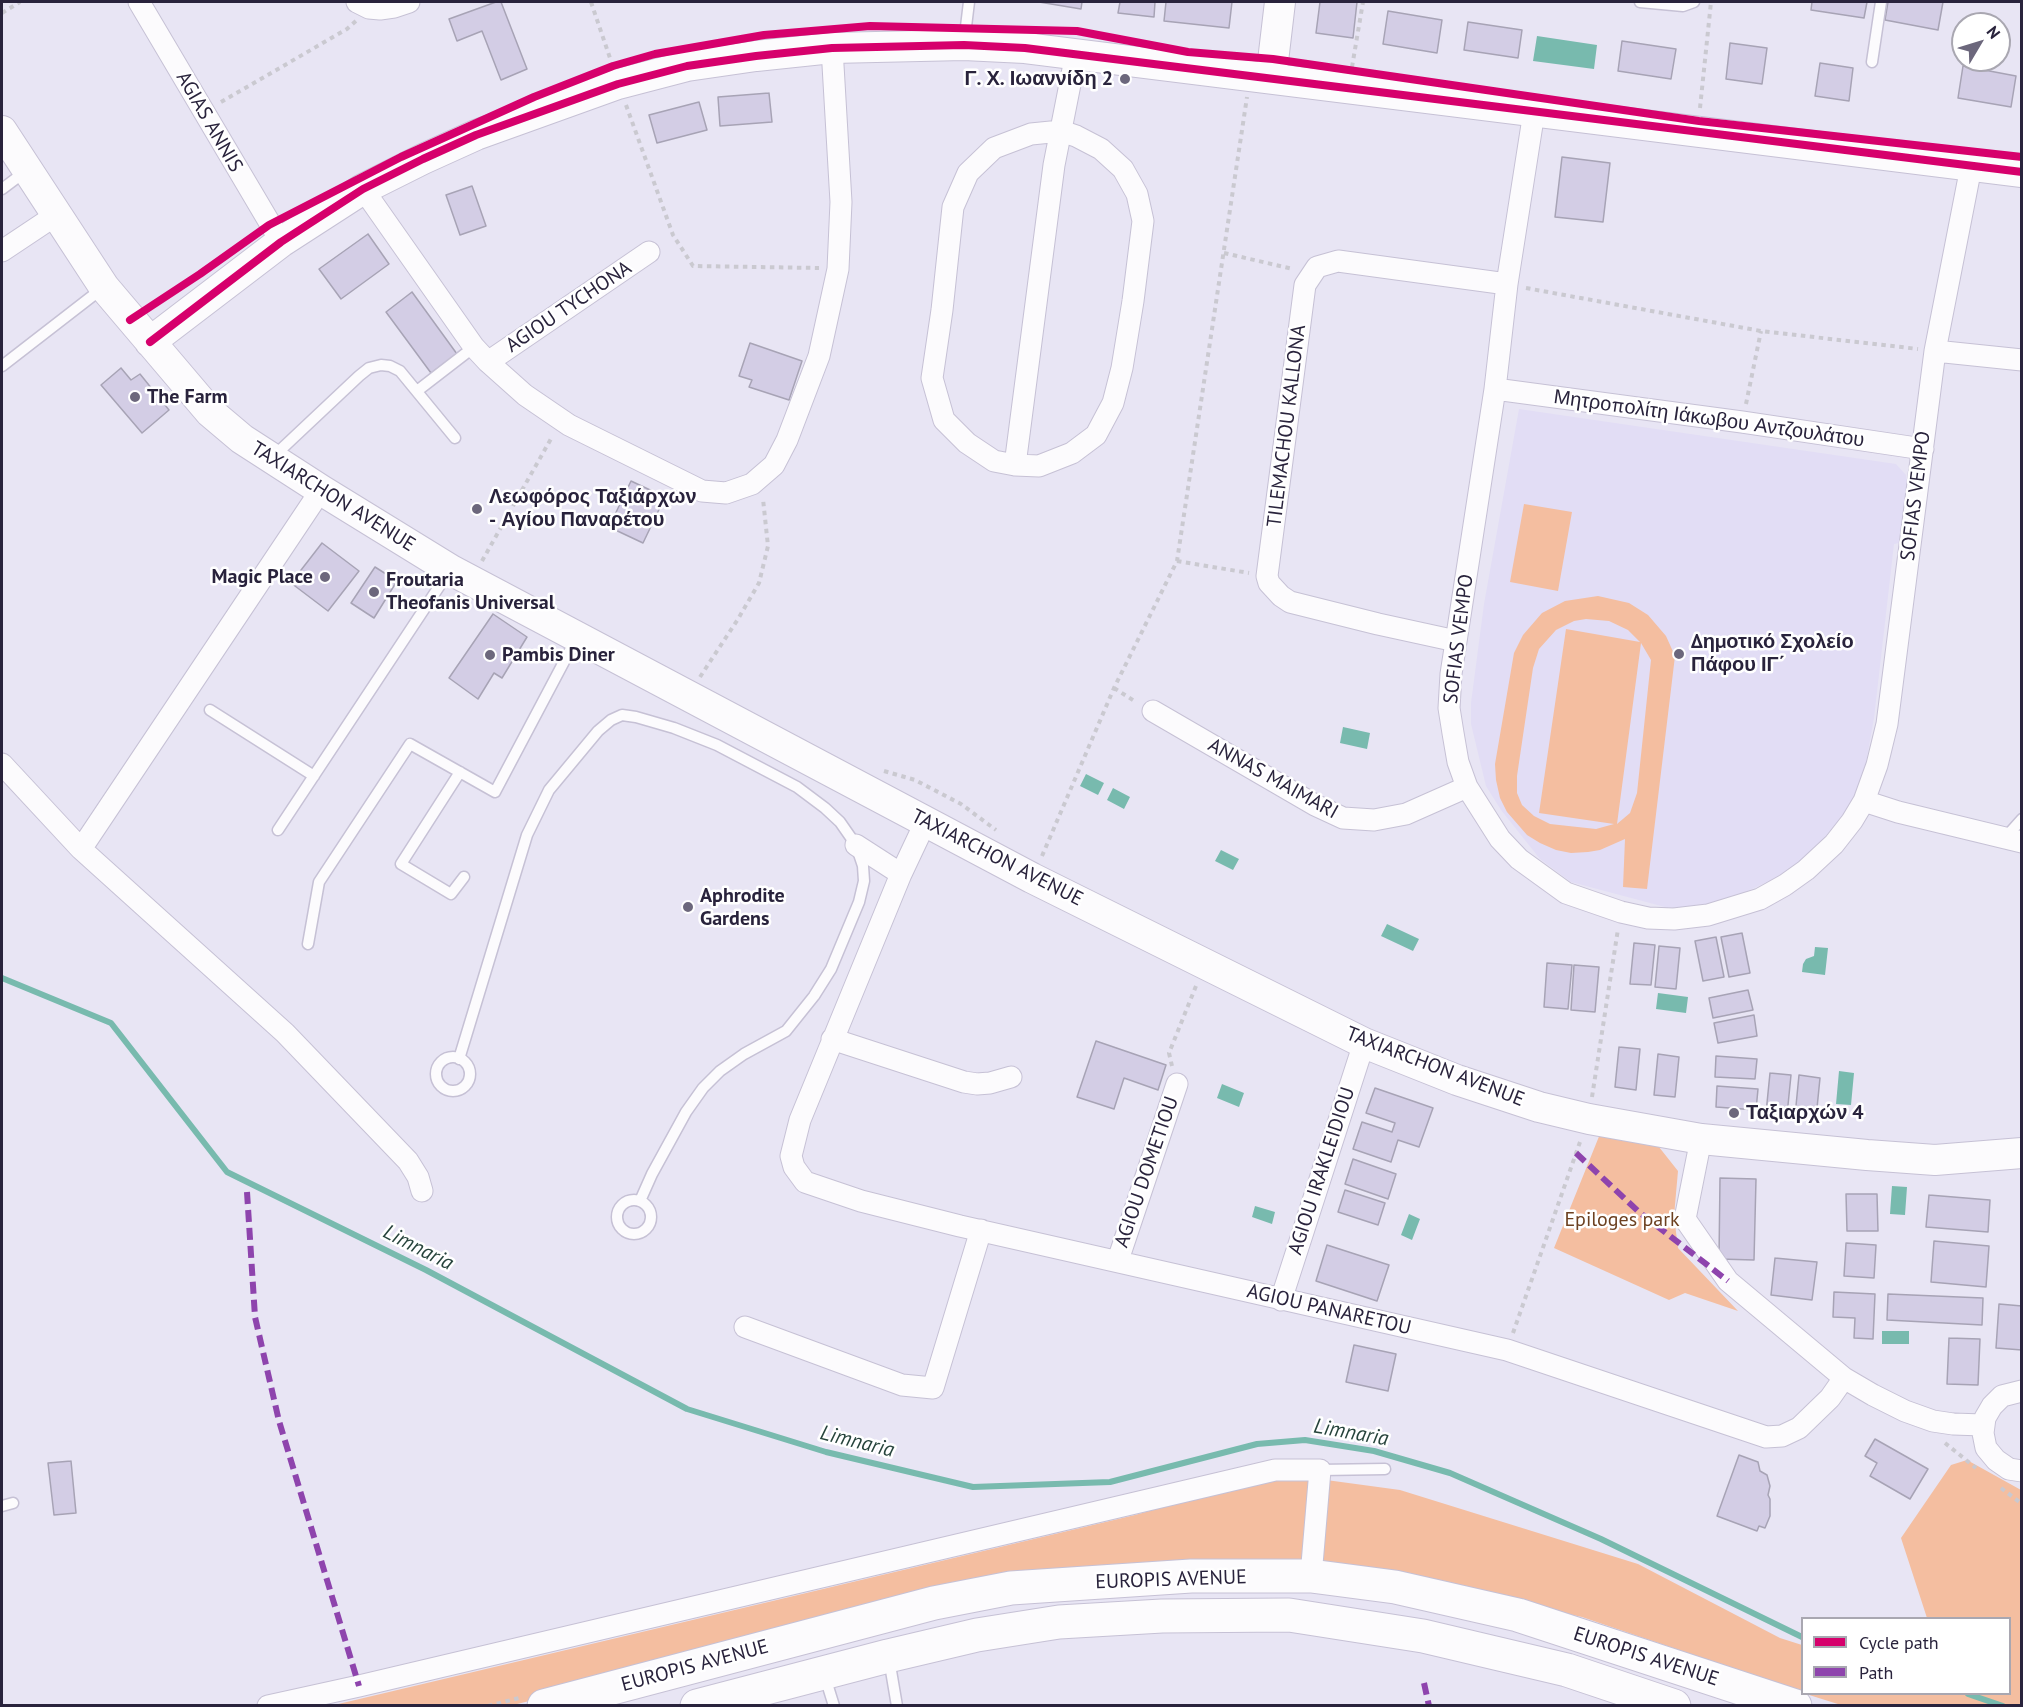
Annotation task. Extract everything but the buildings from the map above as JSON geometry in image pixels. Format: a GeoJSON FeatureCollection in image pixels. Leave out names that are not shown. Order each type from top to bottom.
{"type":"FeatureCollection","features":[{"type":"Feature","properties":{"kind":"highway","name":"EUROPIS AVENUE"},"geometry":{"type":"LineString","coordinates":[[544,1706],[934,1602],[1011,1588],[1191,1576],[1311,1576],[1395,1587],[1518,1615],[1795,1706]]}},
{"type":"Feature","properties":{"kind":"highway","name":"EUROPIS AVENUE"},"geometry":{"type":"LineString","coordinates":[[697,1706],[977,1635],[1059,1622],[1162,1616],[1289,1616],[1423,1636],[1567,1671],[1674,1706]]}},
{"type":"Feature","properties":{"kind":"main road"},"geometry":{"type":"LineString","coordinates":[[1261,77],[1280,2]]}},
{"type":"Feature","properties":{"kind":"main road"},"geometry":{"type":"LineString","coordinates":[[150,342],[281,242],[363,189],[614,71],[687,66],[832,48],[964,45],[1025,48],[2022,172]]}},
{"type":"Feature","properties":{"kind":"main road","name":"TAXIARCHON AVENUE"},"geometry":{"type":"LineString","coordinates":[[2,131],[26,171],[104,287],[210,412],[242,439],[321,490],[463,564],[577,636],[1032,878],[1364,1043],[1456,1080],[1539,1107],[1589,1119],[1701,1139],[1867,1155],[1935,1160],[2022,1153]]}},
{"type":"Feature","properties":{"kind":"main road","name":"TAXIARCHON AVENUE"},"geometry":{"type":"LineString","coordinates":[[1935,1160],[1961,1167],[2022,1173]]}},
{"type":"Feature","properties":{"kind":"street","name":"AGIAS ANNIS"},"geometry":{"type":"LineString","coordinates":[[139,2],[281,242]]}},
{"type":"Feature","properties":{"kind":"street"},"geometry":{"type":"LineString","coordinates":[[363,5],[387,8],[409,2]]}},
{"type":"Feature","properties":{"kind":"street"},"geometry":{"type":"LineString","coordinates":[[363,189],[481,354],[525,395],[562,420],[702,491],[726,493],[752,484],[774,465],[787,440],[819,356],[838,269],[841,202],[832,48]]}},
{"type":"Feature","properties":{"kind":"street"},"geometry":{"type":"LineString","coordinates":[[1014,465],[1053,176],[1076,54]]}},
{"type":"Feature","properties":{"kind":"street","name":"SOFIAS VEMPO"},"geometry":{"type":"LineString","coordinates":[[1534,112],[1507,284],[1495,389],[1451,674],[1449,708],[1458,762],[1467,787],[1500,839],[1519,859],[1566,893],[1621,912],[1648,918],[1674,919],[1708,915],[1760,899],[1806,870],[1834,844],[1864,801],[1887,724],[1935,351],[1971,167]]}},
{"type":"Feature","properties":{"kind":"street"},"geometry":{"type":"LineString","coordinates":[[1061,131],[1101,149],[1122,170],[1137,194],[1143,222],[1133,301],[1122,368],[1113,403],[1096,435],[1072,453],[1040,466],[1014,465],[994,461],[967,443],[944,420],[932,378],[953,207],[968,173],[994,148],[1031,134],[1061,131]]}},
{"type":"Feature","properties":{"kind":"street"},"geometry":{"type":"LineString","coordinates":[[2,251],[56,215]]}},
{"type":"Feature","properties":{"kind":"street","name":"AGIOU TYCHONA"},"geometry":{"type":"LineString","coordinates":[[481,354],[650,252]]}},
{"type":"Feature","properties":{"kind":"street"},"geometry":{"type":"LineString","coordinates":[[1314,273],[1317,267],[1338,261],[1507,284]]}},
{"type":"Feature","properties":{"kind":"street","name":"TILEMACHOU KALLONA"},"geometry":{"type":"LineString","coordinates":[[1267,576],[1305,285],[1314,273]]}},
{"type":"Feature","properties":{"kind":"street"},"geometry":{"type":"LineString","coordinates":[[1935,351],[2022,360]]}},
{"type":"Feature","properties":{"kind":"street","name":"Μητροπολίτη Ιάκωβου Αντζουλάτου"},"geometry":{"type":"LineString","coordinates":[[1495,389],[1923,449]]}},
{"type":"Feature","properties":{"kind":"street"},"geometry":{"type":"LineString","coordinates":[[81,849],[321,490]]}},
{"type":"Feature","properties":{"kind":"street"},"geometry":{"type":"LineString","coordinates":[[1267,576],[1274,589],[1290,602],[1456,641]]}},
{"type":"Feature","properties":{"kind":"street","name":"ANNAS MAIMARI"},"geometry":{"type":"LineString","coordinates":[[1153,711],[1315,805],[1343,818],[1374,820],[1406,814],[1467,787]]}},
{"type":"Feature","properties":{"kind":"street"},"geometry":{"type":"LineString","coordinates":[[2,764],[81,849],[285,1034],[408,1161],[418,1177],[422,1191]]}},
{"type":"Feature","properties":{"kind":"street"},"geometry":{"type":"LineString","coordinates":[[1864,801],[1898,812],[2013,840]]}},
{"type":"Feature","properties":{"kind":"street"},"geometry":{"type":"LineString","coordinates":[[926,821],[901,874],[832,1039],[964,1082],[990,1083],[1011,1077]]}},
{"type":"Feature","properties":{"kind":"street"},"geometry":{"type":"LineString","coordinates":[[856,844],[901,874]]}},
{"type":"Feature","properties":{"kind":"street","name":"AGIOU PANARETOU"},"geometry":{"type":"LineString","coordinates":[[832,1039],[800,1119],[791,1156],[794,1167],[805,1182],[861,1201],[1281,1300],[1507,1350],[1766,1437],[1782,1436],[1799,1428],[1830,1398],[1844,1378]]}},
{"type":"Feature","properties":{"kind":"street","name":"AGIOU IRAKLEIDIOU"},"geometry":{"type":"LineString","coordinates":[[1281,1300],[1364,1043]]}},
{"type":"Feature","properties":{"kind":"street","name":"AGIOU DOMETIOU"},"geometry":{"type":"LineString","coordinates":[[1118,1260],[1177,1084]]}},
{"type":"Feature","properties":{"kind":"street"},"geometry":{"type":"LineString","coordinates":[[1701,1139],[1686,1220],[1728,1281],[1844,1378],[1873,1395],[1905,1411],[1934,1421],[1983,1425]]}},
{"type":"Feature","properties":{"kind":"street"},"geometry":{"type":"LineString","coordinates":[[745,1327],[902,1384],[933,1388],[981,1230]]}},
{"type":"Feature","properties":{"kind":"street"},"geometry":{"type":"LineString","coordinates":[[2022,1391],[2009,1393],[1997,1401],[1988,1411],[1983,1425],[1984,1440],[1990,1455],[2002,1465],[2022,1471]]}},
{"type":"Feature","properties":{"kind":"street"},"geometry":{"type":"LineString","coordinates":[[268,1706],[1275,1470],[1320,1470],[1311,1576]]}},
{"type":"Feature","properties":{"kind":"lane"},"geometry":{"type":"LineString","coordinates":[[964,45],[969,2]]}},
{"type":"Feature","properties":{"kind":"lane"},"geometry":{"type":"LineString","coordinates":[[1640,2],[1683,6],[1694,2]]}},
{"type":"Feature","properties":{"kind":"lane"},"geometry":{"type":"LineString","coordinates":[[1872,62],[1881,2]]}},
{"type":"Feature","properties":{"kind":"lane"},"geometry":{"type":"LineString","coordinates":[[2,189],[26,171]]}},
{"type":"Feature","properties":{"kind":"lane"},"geometry":{"type":"LineString","coordinates":[[2,366],[104,287]]}},
{"type":"Feature","properties":{"kind":"lane"},"geometry":{"type":"LineString","coordinates":[[417,390],[481,354]]}},
{"type":"Feature","properties":{"kind":"lane"},"geometry":{"type":"LineString","coordinates":[[272,459],[369,368],[381,365],[390,366],[400,372],[455,438]]}},
{"type":"Feature","properties":{"kind":"lane"},"geometry":{"type":"LineString","coordinates":[[278,830],[463,564]]}},
{"type":"Feature","properties":{"kind":"lane"},"geometry":{"type":"LineString","coordinates":[[308,944],[319,882],[410,744],[495,792],[577,636]]}},
{"type":"Feature","properties":{"kind":"lane"},"geometry":{"type":"LineString","coordinates":[[210,710],[314,776]]}},
{"type":"Feature","properties":{"kind":"lane"},"geometry":{"type":"LineString","coordinates":[[459,1059],[527,835],[549,790],[598,731],[611,720],[622,715],[674,729],[717,745],[797,787],[825,808],[840,822],[856,844],[863,866],[864,882],[859,902],[831,969],[814,996],[786,1031],[744,1054],[720,1071],[703,1088],[686,1112],[640,1201]]}},
{"type":"Feature","properties":{"kind":"lane"},"geometry":{"type":"LineString","coordinates":[[460,772],[400,864],[451,894],[464,877]]}},
{"type":"Feature","properties":{"kind":"lane"},"geometry":{"type":"LineString","coordinates":[[2013,840],[2022,819]]}},
{"type":"Feature","properties":{"kind":"lane"},"geometry":{"type":"LineString","coordinates":[[1320,1470],[1385,1469]]}},
{"type":"Feature","properties":{"kind":"lane"},"geometry":{"type":"LineString","coordinates":[[888,1656],[897,1706]]}},
{"type":"Feature","properties":{"kind":"lane"},"geometry":{"type":"LineString","coordinates":[[824,1672],[834,1706]]}},
{"type":"Feature","properties":{"kind":"path"},"geometry":{"type":"LineString","coordinates":[[2,13],[20,2]]}},
{"type":"Feature","properties":{"kind":"path"},"geometry":{"type":"LineString","coordinates":[[591,2],[673,235],[693,266],[838,269]]}},
{"type":"Feature","properties":{"kind":"path"},"geometry":{"type":"LineString","coordinates":[[1351,70],[1363,2]]}},
{"type":"Feature","properties":{"kind":"path"},"geometry":{"type":"LineString","coordinates":[[1697,132],[1711,2]]}},
{"type":"Feature","properties":{"kind":"path"},"geometry":{"type":"LineString","coordinates":[[204,113],[347,29],[363,5]]}},
{"type":"Feature","properties":{"kind":"path"},"geometry":{"type":"LineString","coordinates":[[1340,69],[1363,72]]}},
{"type":"Feature","properties":{"kind":"path"},"geometry":{"type":"LineString","coordinates":[[1033,852],[1042,857],[1114,688],[1177,561],[1224,253],[1261,77]]}},
{"type":"Feature","properties":{"kind":"path"},"geometry":{"type":"LineString","coordinates":[[1224,253],[1314,273]]}},
{"type":"Feature","properties":{"kind":"path"},"geometry":{"type":"LineString","coordinates":[[1507,284],[1761,331],[1935,351]]}},
{"type":"Feature","properties":{"kind":"path"},"geometry":{"type":"LineString","coordinates":[[1742,422],[1761,331]]}},
{"type":"Feature","properties":{"kind":"path"},"geometry":{"type":"LineString","coordinates":[[482,562],[562,420]]}},
{"type":"Feature","properties":{"kind":"path"},"geometry":{"type":"LineString","coordinates":[[710,683],[700,678],[759,583],[768,546],[761,476]]}},
{"type":"Feature","properties":{"kind":"path"},"geometry":{"type":"LineString","coordinates":[[1177,561],[1267,576]]}},
{"type":"Feature","properties":{"kind":"path"},"geometry":{"type":"LineString","coordinates":[[463,564],[482,562],[492,567]]}},
{"type":"Feature","properties":{"kind":"path"},"geometry":{"type":"LineString","coordinates":[[1114,688],[1153,711]]}},
{"type":"Feature","properties":{"kind":"path"},"geometry":{"type":"LineString","coordinates":[[874,768],[915,780],[961,804],[999,831]]}},
{"type":"Feature","properties":{"kind":"path"},"geometry":{"type":"LineString","coordinates":[[1177,1084],[1169,1053],[1205,964]]}},
{"type":"Feature","properties":{"kind":"shaded area"},"geometry":{"type":"Polygon","coordinates":[[[1537,36],[1597,45],[1594,69],[1533,61],[1537,36]]]}},
{"type":"Feature","properties":{"kind":"shaded area","name":"Δημοτικό Σχολείο Πάφου ΙΓ΄"},"geometry":{"type":"Polygon","coordinates":[[[1519,409],[1896,464],[1906,475],[1907,483],[1899,543],[1894,544],[1874,718],[1865,769],[1857,794],[1844,815],[1803,862],[1780,876],[1741,894],[1690,910],[1665,907],[1571,882],[1540,859],[1501,810],[1486,786],[1471,724],[1471,703],[1484,604],[1519,409]]]}},
{"type":"Feature","properties":{"kind":"shaded area"},"geometry":{"type":"Polygon","coordinates":[[[1343,727],[1370,733],[1367,749],[1340,743],[1343,727]]]}},
{"type":"Feature","properties":{"kind":"shaded area"},"geometry":{"type":"Polygon","coordinates":[[[1086,774],[1104,783],[1098,795],[1080,786],[1086,774]]]}},
{"type":"Feature","properties":{"kind":"shaded area"},"geometry":{"type":"Polygon","coordinates":[[[1113,788],[1130,797],[1124,809],[1107,800],[1113,788]]]}},
{"type":"Feature","properties":{"kind":"shaded area"},"geometry":{"type":"Polygon","coordinates":[[[1221,850],[1239,859],[1233,870],[1215,861],[1221,850]]]}},
{"type":"Feature","properties":{"kind":"shaded area"},"geometry":{"type":"Polygon","coordinates":[[[1387,924],[1419,939],[1413,951],[1381,936],[1387,924]]]}},
{"type":"Feature","properties":{"kind":"shaded area"},"geometry":{"type":"Polygon","coordinates":[[[1815,947],[1828,948],[1825,975],[1802,972],[1806,959],[1814,956],[1815,947]]]}},
{"type":"Feature","properties":{"kind":"shaded area"},"geometry":{"type":"Polygon","coordinates":[[[1658,993],[1688,997],[1686,1013],[1656,1009],[1658,993]]]}},
{"type":"Feature","properties":{"kind":"shaded area"},"geometry":{"type":"Polygon","coordinates":[[[1839,1071],[1854,1073],[1851,1105],[1836,1104],[1839,1071]]]}},
{"type":"Feature","properties":{"kind":"shaded area"},"geometry":{"type":"Polygon","coordinates":[[[1222,1084],[1244,1093],[1239,1107],[1217,1098],[1222,1084]]]}},
{"type":"Feature","properties":{"kind":"shaded area"},"geometry":{"type":"Polygon","coordinates":[[[1892,1186],[1907,1187],[1905,1215],[1890,1214],[1892,1186]]]}},
{"type":"Feature","properties":{"kind":"shaded area"},"geometry":{"type":"Polygon","coordinates":[[[1255,1206],[1275,1212],[1272,1224],[1252,1217],[1255,1206]]]}},
{"type":"Feature","properties":{"kind":"shaded area"},"geometry":{"type":"Polygon","coordinates":[[[1409,1214],[1420,1219],[1412,1240],[1401,1235],[1409,1214]]]}},
{"type":"Feature","properties":{"kind":"shaded area"},"geometry":{"type":"Polygon","coordinates":[[[1882,1331],[1909,1331],[1909,1344],[1882,1344],[1882,1331]]]}},
{"type":"Feature","properties":{"kind":"green space"},"geometry":{"type":"Polygon","coordinates":[[[1524,504],[1572,512],[1558,591],[1510,582],[1524,504]]]}},
{"type":"Feature","properties":{"kind":"green space"},"geometry":{"type":"Polygon","coordinates":[[[1598,596],[1629,603],[1648,615],[1666,636],[1675,656],[1647,889],[1623,887],[1625,839],[1600,850],[1588,852],[1571,853],[1556,850],[1527,835],[1507,812],[1500,798],[1495,764],[1514,653],[1523,635],[1542,613],[1565,601],[1598,596]],[[1586,619],[1574,621],[1556,630],[1539,649],[1533,668],[1517,776],[1517,793],[1522,805],[1534,816],[1550,824],[1596,829],[1614,824],[1539,813],[1566,629],[1640,642],[1628,630],[1609,621],[1586,619]],[[1641,643],[1617,824],[1630,813],[1637,793],[1651,660],[1641,643]]]}},
{"type":"Feature","properties":{"kind":"green space","name":"Epiloges park"},"geometry":{"type":"Polygon","coordinates":[[[1600,1134],[1659,1147],[1678,1171],[1674,1216],[1678,1248],[1738,1311],[1685,1293],[1669,1300],[1554,1248],[1600,1134]]]}},
{"type":"Feature","properties":{"kind":"green space"},"geometry":{"type":"Polygon","coordinates":[[[1967,1460],[2021,1490],[2021,1705],[1841,1705],[1809,1695],[2011,1695],[2011,1617],[1927,1617],[1901,1538],[1951,1465],[1967,1460]]]}},
{"type":"Feature","properties":{"kind":"green space"},"geometry":{"type":"Polygon","coordinates":[[[1282,1474],[1400,1490],[1638,1564],[1780,1638],[1801,1645],[1801,1692],[1582,1617],[1370,1571],[1002,1586],[513,1705],[330,1706],[1135,1515],[1282,1474]]]}},
{"type":"Feature","properties":{"kind":"waterway","name":"Limnaria"},"geometry":{"type":"LineString","coordinates":[[2,978],[111,1023],[227,1172],[426,1270],[687,1409],[826,1452],[973,1487],[1110,1482],[1257,1444],[1305,1440],[1374,1451],[1450,1473],[1601,1539],[1801,1637]]}},
{"type":"Feature","properties":{"kind":"waterway","name":"Limnaria"},"geometry":{"type":"LineString","coordinates":[[1971,1695],[2003,1706]]}},
{"type":"Feature","properties":{"kind":"marked path"},"geometry":{"type":"LineString","coordinates":[[1576,1153],[1639,1212],[1728,1281]]}},
{"type":"Feature","properties":{"kind":"marked path"},"geometry":{"type":"LineString","coordinates":[[247,1192],[255,1317],[279,1421],[359,1686]]}},
{"type":"Feature","properties":{"kind":"marked path"},"geometry":{"type":"LineString","coordinates":[[1424,1683],[1429,1706]]}},
{"type":"Feature","properties":{"kind":"cycle path"},"geometry":{"type":"LineString","coordinates":[[130,320],[269,225],[401,157],[534,97],[613,66],[655,54],[764,35],[870,26],[1077,31],[1188,52],[1273,59],[1699,121],[2022,157]]}},
{"type":"Feature","properties":{"kind":"cycle path"},"geometry":{"type":"LineString","coordinates":[[150,342],[281,242],[363,189],[476,135],[618,84],[687,66],[832,48],[964,45],[1025,48],[2022,172]]}},
{"type":"Feature","properties":{"kind":"place","name":"Γ. Χ. Ιωαννίδη 2"},"geometry":{"type":"Point","coordinates":[1125,79]}},
{"type":"Feature","properties":{"kind":"place","name":"The Farm"},"geometry":{"type":"Point","coordinates":[135,397]}},
{"type":"Feature","properties":{"kind":"place","name":"Λεωφόρος Ταξιάρχων - Αγίου Παναρέτου"},"geometry":{"type":"Point","coordinates":[477,509]}},
{"type":"Feature","properties":{"kind":"place","name":"Magic Place"},"geometry":{"type":"Point","coordinates":[325,577]}},
{"type":"Feature","properties":{"kind":"place","name":"Froutaria Theofanis Universal"},"geometry":{"type":"Point","coordinates":[374,592]}},
{"type":"Feature","properties":{"kind":"place","name":"Δημοτικό Σχολείο Πάφου ΙΓ΄"},"geometry":{"type":"Point","coordinates":[1679,654]}},
{"type":"Feature","properties":{"kind":"place","name":"Pambis Diner"},"geometry":{"type":"Point","coordinates":[490,655]}},
{"type":"Feature","properties":{"kind":"place","name":"Aphrodite Gardens"},"geometry":{"type":"Point","coordinates":[688,907]}},
{"type":"Feature","properties":{"kind":"place","name":"Ταξιαρχών 4"},"geometry":{"type":"Point","coordinates":[1734,1113]}}]}
